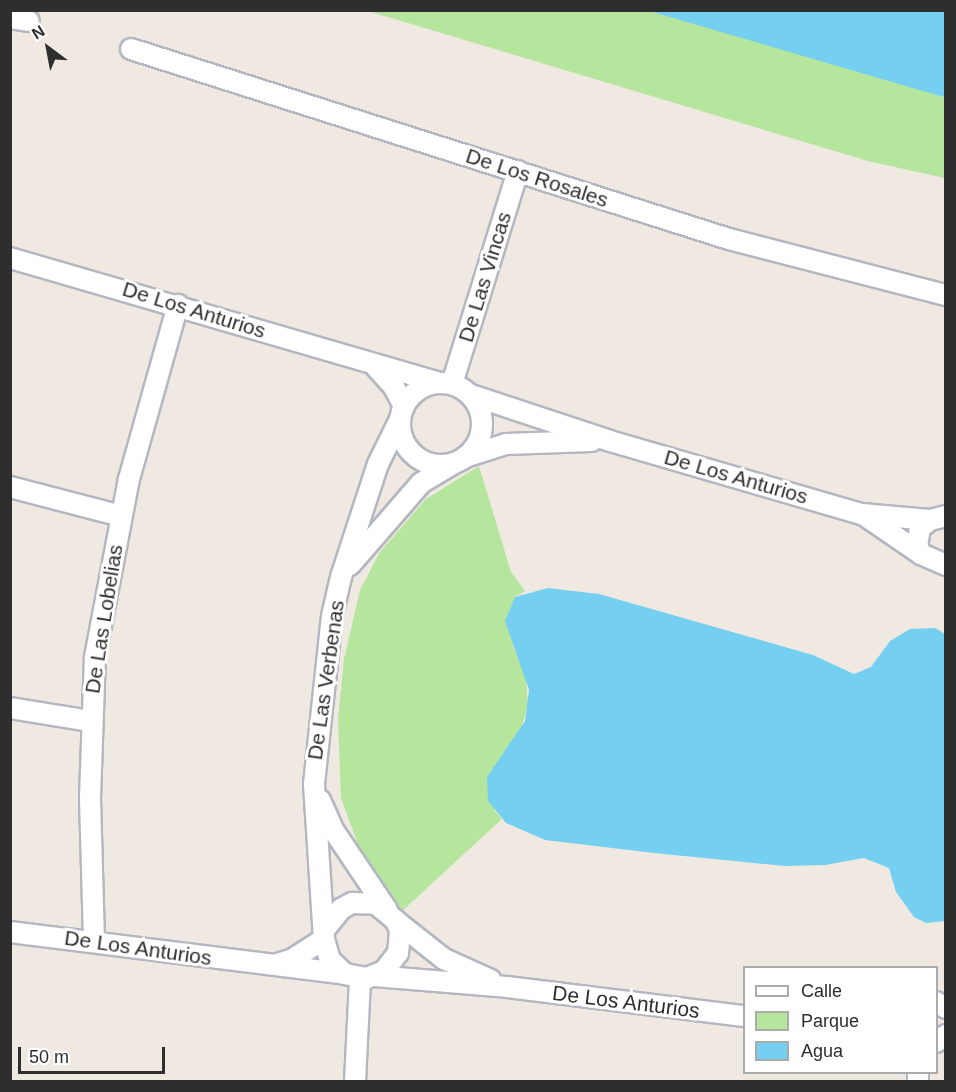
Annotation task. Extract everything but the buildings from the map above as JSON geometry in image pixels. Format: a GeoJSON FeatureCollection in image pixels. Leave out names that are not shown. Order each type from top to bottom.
{"type":"FeatureCollection","features":[{"type":"Feature","properties":{"kind":"street","name":"De Los Rosales"},"geometry":{"type":"LineString","coordinates":[[131,49],[233,84],[518,171],[729,239],[945,295]]}},
{"type":"Feature","properties":{"kind":"street","name":"De Las Vincas"},"geometry":{"type":"LineString","coordinates":[[446,383],[518,171]]}},
{"type":"Feature","properties":{"kind":"street","name":"De Los Anturios"},"geometry":{"type":"LineString","coordinates":[[10,258],[178,305],[376,367],[446,383]]}},
{"type":"Feature","properties":{"kind":"street","name":"De Las Lobelias"},"geometry":{"type":"LineString","coordinates":[[94,941],[90,721],[104,591],[121,516],[178,305]]}},
{"type":"Feature","properties":{"kind":"street"},"geometry":{"type":"LineString","coordinates":[[376,367],[394,387],[402,413],[406,445],[415,456],[434,463],[460,460],[506,444],[552,439],[610,441]]}},
{"type":"Feature","properties":{"kind":"street"},"geometry":{"type":"LineString","coordinates":[[402,413],[418,390],[446,383],[471,395],[610,441]]}},
{"type":"Feature","properties":{"kind":"street"},"geometry":{"type":"LineString","coordinates":[[341,577],[415,490],[460,460],[481,434],[479,407],[471,395]]}},
{"type":"Feature","properties":{"kind":"street","name":"De Las Verbenas"},"geometry":{"type":"LineString","coordinates":[[325,934],[314,784],[332,616],[341,577],[378,464],[402,413]]}},
{"type":"Feature","properties":{"kind":"street","name":"De Los Anturios"},"geometry":{"type":"LineString","coordinates":[[610,441],[862,514]]}},
{"type":"Feature","properties":{"kind":"street"},"geometry":{"type":"LineString","coordinates":[[10,487],[121,516]]}},
{"type":"Feature","properties":{"kind":"street"},"geometry":{"type":"LineString","coordinates":[[862,514],[938,518]]}},
{"type":"Feature","properties":{"kind":"street"},"geometry":{"type":"LineString","coordinates":[[862,514],[921,554],[945,565]]}},
{"type":"Feature","properties":{"kind":"street"},"geometry":{"type":"LineString","coordinates":[[921,554],[917,536],[938,518]]}},
{"type":"Feature","properties":{"kind":"street"},"geometry":{"type":"LineString","coordinates":[[10,708],[90,721]]}},
{"type":"Feature","properties":{"kind":"street"},"geometry":{"type":"LineString","coordinates":[[314,784],[334,831],[400,931],[398,954],[393,963],[360,976],[330,960],[325,934]]}},
{"type":"Feature","properties":{"kind":"street"},"geometry":{"type":"LineString","coordinates":[[266,967],[293,959],[325,934],[332,917],[352,903],[370,903],[391,916],[444,959],[507,987]]}},
{"type":"Feature","properties":{"kind":"street","name":"De Los Anturios"},"geometry":{"type":"LineString","coordinates":[[10,932],[94,941],[266,967],[507,987],[743,1016]]}},
{"type":"Feature","properties":{"kind":"street"},"geometry":{"type":"LineString","coordinates":[[355,1082],[360,976]]}},
{"type":"Feature","properties":{"kind":"green space"},"geometry":{"type":"Polygon","coordinates":[[[368,11],[649,11],[752,40],[945,97],[945,178],[868,161],[368,11]]]}},
{"type":"Feature","properties":{"kind":"green space"},"geometry":{"type":"Polygon","coordinates":[[[479,466],[511,572],[525,591],[515,597],[513,646],[526,677],[528,705],[520,732],[487,777],[495,811],[502,819],[401,912],[383,893],[365,864],[341,798],[338,719],[344,659],[360,590],[380,552],[426,499],[479,466]]]}},
{"type":"Feature","properties":{"kind":"water"},"geometry":{"type":"Polygon","coordinates":[[[649,11],[945,11],[945,97],[940,96],[649,11]]]}},
{"type":"Feature","properties":{"kind":"water"},"geometry":{"type":"Polygon","coordinates":[[[548,588],[599,594],[813,655],[854,674],[871,667],[890,641],[910,629],[935,628],[945,634],[945,921],[926,923],[914,917],[896,892],[889,868],[864,858],[825,865],[785,866],[545,840],[506,823],[488,801],[487,777],[525,721],[529,690],[505,621],[515,597],[548,588]]]}}]}
